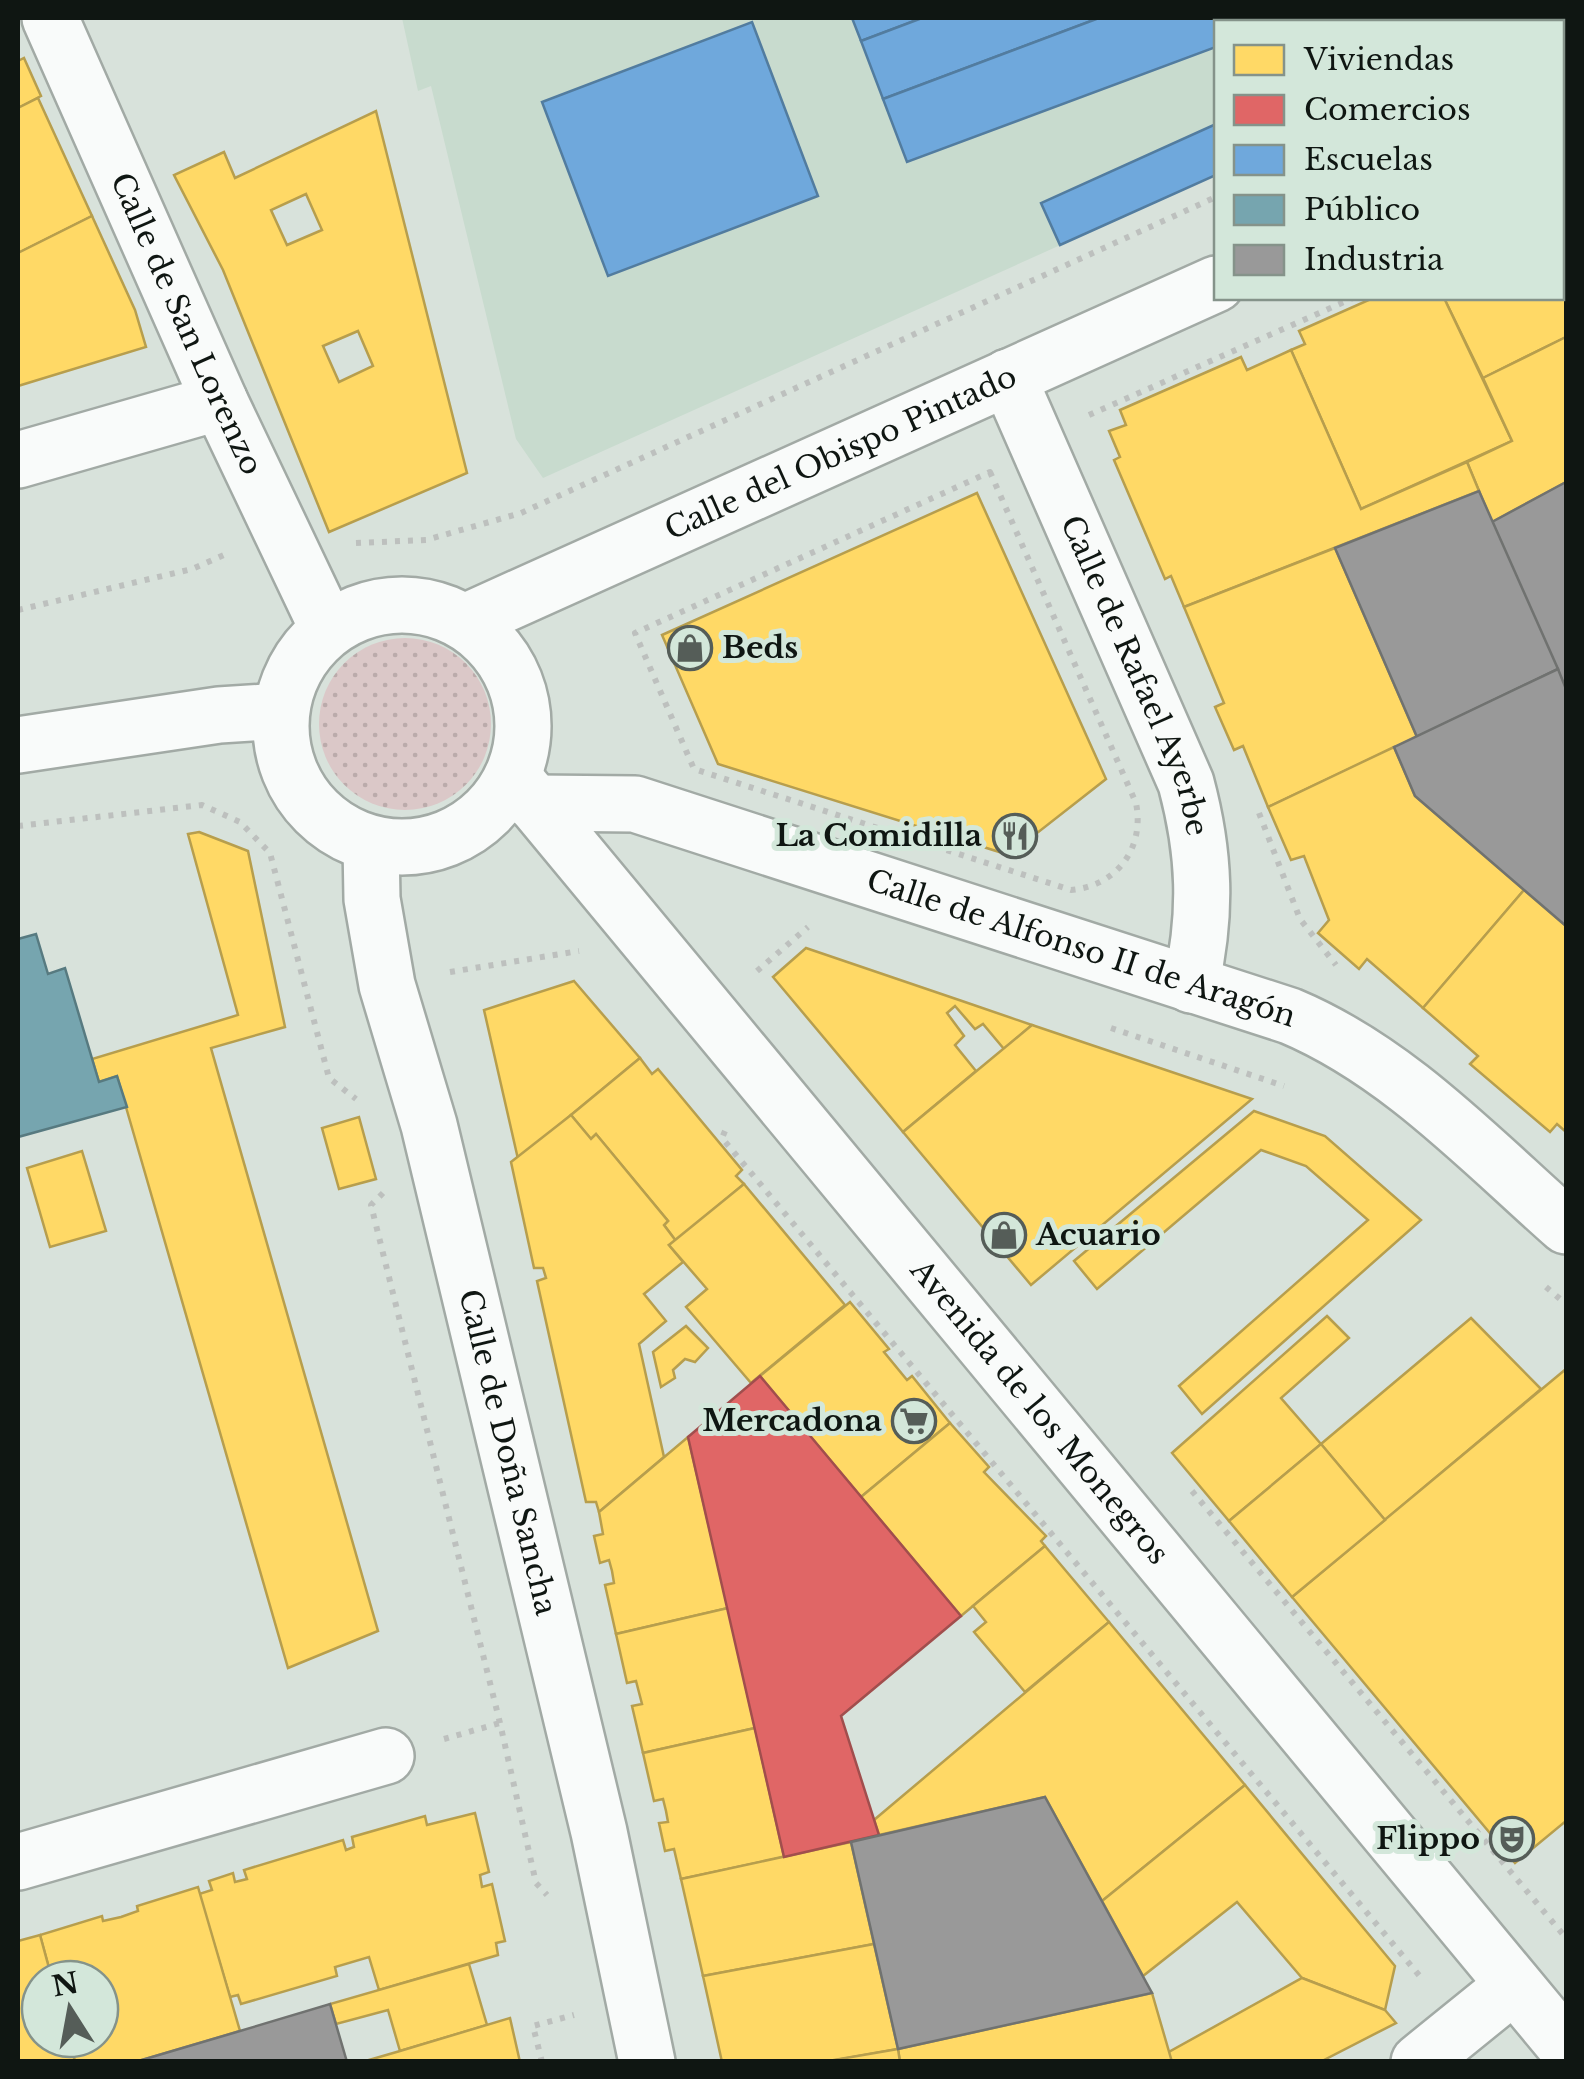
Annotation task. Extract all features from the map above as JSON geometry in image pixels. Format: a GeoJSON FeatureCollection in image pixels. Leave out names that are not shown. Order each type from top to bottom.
{"type":"FeatureCollection","features":[{"type":"Feature","properties":{"kind":"street","name":"Calle de San Lorenzo"},"geometry":{"type":"LineString","coordinates":[[50,18],[220,402],[328,629]]}},
{"type":"Feature","properties":{"kind":"street","name":"Calle del Obispo Pintado"},"geometry":{"type":"LineString","coordinates":[[466,622],[1214,285]]}},
{"type":"Feature","properties":{"kind":"street","name":"Calle de Rafael Ayerbe"},"geometry":{"type":"LineString","coordinates":[[1008,377],[1186,783],[1200,832],[1206,884],[1202,936],[1191,985]]}},
{"type":"Feature","properties":{"kind":"street"},"geometry":{"type":"LineString","coordinates":[[18,460],[220,402]]}},
{"type":"Feature","properties":{"kind":"street"},"geometry":{"type":"LineString","coordinates":[[396,604],[432,608],[466,622],[493,645],[512,674],[523,708],[524,790],[455,836],[428,846],[371,844],[338,831],[312,808],[292,780],[281,746],[280,710],[289,680],[305,652],[328,629],[360,611],[396,604]]}},
{"type":"Feature","properties":{"kind":"street"},"geometry":{"type":"LineString","coordinates":[[18,745],[219,715],[280,710]]}},
{"type":"Feature","properties":{"kind":"street","name":"Calle de Alfonso II de Aragón"},"geometry":{"type":"LineString","coordinates":[[524,790],[635,804],[1337,1036],[1387,1069],[1566,1226]]}},
{"type":"Feature","properties":{"kind":"street","name":"Avenida de los Monegros"},"geometry":{"type":"LineString","coordinates":[[524,790],[1566,2047]]}},
{"type":"Feature","properties":{"kind":"street","name":"Calle de Doña Sancha"},"geometry":{"type":"LineString","coordinates":[[371,844],[372,899],[388,985],[429,1125],[549,1622],[647,2062]]}},
{"type":"Feature","properties":{"kind":"street"},"geometry":{"type":"LineString","coordinates":[[18,1862],[386,1756]]}},
{"type":"Feature","properties":{"kind":"street"},"geometry":{"type":"LineString","coordinates":[[1418,2062],[1514,1985]]}},
{"type":"Feature","properties":{"kind":"path"},"geometry":{"type":"LineString","coordinates":[[345,542],[382,545],[426,540],[521,513],[1214,198]]}},
{"type":"Feature","properties":{"kind":"path"},"geometry":{"type":"LineString","coordinates":[[1090,428],[1085,417],[1348,300]]}},
{"type":"Feature","properties":{"kind":"path"},"geometry":{"type":"LineString","coordinates":[[990,472],[1136,803],[1138,828],[1130,853],[1105,880],[1070,890],[694,769],[635,633],[687,609],[990,472]]}},
{"type":"Feature","properties":{"kind":"path"},"geometry":{"type":"LineString","coordinates":[[18,610],[192,570],[236,550]]}},
{"type":"Feature","properties":{"kind":"path"},"geometry":{"type":"LineString","coordinates":[[18,826],[202,805],[221,811],[256,836],[278,872],[329,1078],[358,1100]]}},
{"type":"Feature","properties":{"kind":"path"},"geometry":{"type":"LineString","coordinates":[[1258,811],[1300,919],[1317,946],[1340,968]]}},
{"type":"Feature","properties":{"kind":"path"},"geometry":{"type":"LineString","coordinates":[[790,920],[826,933]]}},
{"type":"Feature","properties":{"kind":"path"},"geometry":{"type":"LineString","coordinates":[[757,971],[808,926]]}},
{"type":"Feature","properties":{"kind":"path"},"geometry":{"type":"LineString","coordinates":[[450,970],[586,950]]}},
{"type":"Feature","properties":{"kind":"path"},"geometry":{"type":"LineString","coordinates":[[1100,1025],[1299,1091]]}},
{"type":"Feature","properties":{"kind":"path"},"geometry":{"type":"LineString","coordinates":[[729,1118],[722,1138],[1434,1993]]}},
{"type":"Feature","properties":{"kind":"path"},"geometry":{"type":"LineString","coordinates":[[392,1185],[370,1206],[500,1723],[536,1883],[558,1906]]}},
{"type":"Feature","properties":{"kind":"path"},"geometry":{"type":"LineString","coordinates":[[1537,1279],[1566,1304]]}},
{"type":"Feature","properties":{"kind":"path"},"geometry":{"type":"LineString","coordinates":[[542,2062],[534,2026],[582,2014]]}},
{"type":"Feature","properties":{"kind":"shaded area"},"geometry":{"type":"Polygon","coordinates":[[[402,18],[1565,18],[1214,20],[1214,176],[543,478],[516,439],[431,86],[418,91],[402,18]]]}},
{"type":"Feature","properties":{"kind":"shaded area"},"geometry":{"type":"Polygon","coordinates":[[[405,638],[438,644],[466,663],[485,691],[491,724],[485,757],[466,785],[438,804],[405,810],[372,804],[344,785],[325,757],[319,724],[325,691],[344,663],[372,644],[405,638]]]}},
{"type":"Feature","properties":{"kind":"building: Viviendas"},"geometry":{"type":"Polygon","coordinates":[[[24,58],[41,96],[18,108],[18,61],[24,58]]]}},
{"type":"Feature","properties":{"kind":"building: Viviendas"},"geometry":{"type":"Polygon","coordinates":[[[38,98],[92,216],[18,253],[18,108],[38,98]]]}},
{"type":"Feature","properties":{"kind":"building: Viviendas"},"geometry":{"type":"Polygon","coordinates":[[[376,111],[467,473],[329,532],[223,270],[174,175],[224,152],[235,178],[376,111]],[[306,194],[271,210],[287,245],[322,230],[306,194]],[[358,331],[323,346],[339,382],[373,366],[358,331]]]}},
{"type":"Feature","properties":{"kind":"building: Viviendas"},"geometry":{"type":"Polygon","coordinates":[[[92,216],[135,310],[146,347],[18,386],[18,253],[92,216]]]}},
{"type":"Feature","properties":{"kind":"building: Viviendas"},"geometry":{"type":"Polygon","coordinates":[[[1564,228],[1566,337],[1483,378],[1445,300],[1564,300],[1564,228]]]}},
{"type":"Feature","properties":{"kind":"building: Viviendas"},"geometry":{"type":"Polygon","coordinates":[[[1369,300],[1445,300],[1512,441],[1361,509],[1291,350],[1305,344],[1299,331],[1369,300]]]}},
{"type":"Feature","properties":{"kind":"building: Viviendas"},"geometry":{"type":"Polygon","coordinates":[[[1566,337],[1566,482],[1492,522],[1467,462],[1512,441],[1483,378],[1566,337]]]}},
{"type":"Feature","properties":{"kind":"building: Viviendas"},"geometry":{"type":"Polygon","coordinates":[[[1291,350],[1361,509],[1467,462],[1479,491],[1184,607],[1171,576],[1165,579],[1114,460],[1120,457],[1109,431],[1126,425],[1120,410],[1241,357],[1247,370],[1291,350]]]}},
{"type":"Feature","properties":{"kind":"building: Viviendas"},"geometry":{"type":"Polygon","coordinates":[[[977,493],[1106,779],[1009,855],[718,764],[662,635],[977,493]]]}},
{"type":"Feature","properties":{"kind":"building: Viviendas"},"geometry":{"type":"Polygon","coordinates":[[[1335,548],[1417,737],[1268,807],[1243,746],[1234,750],[1215,707],[1224,703],[1184,607],[1335,548]]]}},
{"type":"Feature","properties":{"kind":"building: Viviendas"},"geometry":{"type":"Polygon","coordinates":[[[1394,747],[1415,796],[1524,890],[1423,1008],[1367,959],[1359,969],[1318,933],[1329,920],[1304,856],[1291,860],[1268,807],[1394,747]]]}},
{"type":"Feature","properties":{"kind":"building: Viviendas"},"geometry":{"type":"Polygon","coordinates":[[[199,832],[248,851],[285,1027],[211,1048],[378,1631],[288,1668],[117,1076],[99,1082],[92,1059],[238,1015],[188,834],[199,832]]]}},
{"type":"Feature","properties":{"kind":"building: Viviendas"},"geometry":{"type":"Polygon","coordinates":[[[1524,890],[1566,926],[1566,1132],[1557,1124],[1550,1132],[1470,1064],[1478,1056],[1423,1008],[1524,890]]]}},
{"type":"Feature","properties":{"kind":"building: Viviendas"},"geometry":{"type":"Polygon","coordinates":[[[806,948],[1032,1025],[1004,1049],[983,1024],[975,1029],[955,1006],[947,1013],[964,1036],[955,1045],[976,1071],[903,1132],[773,977],[806,948]]]}},
{"type":"Feature","properties":{"kind":"building: Viviendas"},"geometry":{"type":"Polygon","coordinates":[[[574,981],[640,1058],[518,1159],[484,1010],[574,981]]]}},
{"type":"Feature","properties":{"kind":"building: Viviendas"},"geometry":{"type":"Polygon","coordinates":[[[1032,1025],[1252,1099],[1031,1285],[903,1132],[1032,1025]]]}},
{"type":"Feature","properties":{"kind":"building: Viviendas"},"geometry":{"type":"Polygon","coordinates":[[[640,1058],[652,1074],[658,1069],[742,1170],[736,1176],[744,1184],[676,1241],[664,1225],[668,1221],[596,1134],[591,1139],[571,1115],[640,1058]]]}},
{"type":"Feature","properties":{"kind":"building: Viviendas"},"geometry":{"type":"Polygon","coordinates":[[[1254,1111],[1325,1136],[1421,1220],[1202,1414],[1179,1386],[1368,1220],[1306,1166],[1261,1150],[1097,1289],[1074,1261],[1254,1111]]]}},
{"type":"Feature","properties":{"kind":"building: Viviendas"},"geometry":{"type":"Polygon","coordinates":[[[571,1115],[591,1139],[596,1134],[668,1221],[664,1225],[676,1241],[669,1245],[683,1262],[644,1294],[666,1321],[639,1344],[664,1457],[599,1512],[596,1502],[586,1502],[537,1281],[546,1278],[543,1268],[534,1268],[511,1162],[571,1115]]]}},
{"type":"Feature","properties":{"kind":"building: Viviendas"},"geometry":{"type":"Polygon","coordinates":[[[359,1117],[376,1179],[339,1189],[322,1128],[359,1117]]]}},
{"type":"Feature","properties":{"kind":"building: Viviendas"},"geometry":{"type":"Polygon","coordinates":[[[82,1151],[106,1231],[50,1247],[27,1168],[82,1151]]]}},
{"type":"Feature","properties":{"kind":"building: Viviendas"},"geometry":{"type":"Polygon","coordinates":[[[744,1184],[845,1305],[751,1383],[686,1307],[707,1289],[669,1245],[744,1184]]]}},
{"type":"Feature","properties":{"kind":"building: Viviendas"},"geometry":{"type":"Polygon","coordinates":[[[850,1302],[889,1349],[884,1352],[907,1380],[912,1376],[950,1423],[861,1497],[760,1376],[850,1302]]]}},
{"type":"Feature","properties":{"kind":"building: Viviendas"},"geometry":{"type":"Polygon","coordinates":[[[1327,1316],[1349,1338],[1281,1398],[1321,1444],[1229,1521],[1172,1453],[1327,1316]]]}},
{"type":"Feature","properties":{"kind":"building: Viviendas"},"geometry":{"type":"Polygon","coordinates":[[[1471,1318],[1541,1389],[1385,1520],[1321,1444],[1471,1318]]]}},
{"type":"Feature","properties":{"kind":"building: Viviendas"},"geometry":{"type":"Polygon","coordinates":[[[686,1326],[708,1348],[695,1362],[685,1359],[673,1370],[675,1378],[661,1387],[653,1352],[686,1326]]]}},
{"type":"Feature","properties":{"kind":"building: Viviendas"},"geometry":{"type":"Polygon","coordinates":[[[1566,1369],[1566,1821],[1515,1863],[1292,1597],[1566,1369]]]}},
{"type":"Feature","properties":{"kind":"building: Viviendas"},"geometry":{"type":"Polygon","coordinates":[[[950,1423],[989,1467],[984,1472],[1046,1536],[1041,1541],[1045,1546],[961,1616],[861,1497],[950,1423]]]}},
{"type":"Feature","properties":{"kind":"building: Viviendas"},"geometry":{"type":"Polygon","coordinates":[[[688,1437],[728,1608],[616,1634],[605,1585],[614,1583],[612,1571],[609,1560],[600,1563],[594,1536],[603,1534],[599,1512],[688,1437]]]}},
{"type":"Feature","properties":{"kind":"building: Viviendas"},"geometry":{"type":"Polygon","coordinates":[[[1321,1444],[1385,1520],[1292,1597],[1229,1521],[1321,1444]]]}},
{"type":"Feature","properties":{"kind":"building: Viviendas"},"geometry":{"type":"Polygon","coordinates":[[[1045,1546],[1109,1622],[1025,1692],[974,1632],[986,1622],[973,1606],[1045,1546]]]}},
{"type":"Feature","properties":{"kind":"building: Viviendas"},"geometry":{"type":"Polygon","coordinates":[[[728,1608],[755,1728],[643,1753],[632,1706],[642,1704],[636,1681],[627,1683],[616,1634],[728,1608]]]}},
{"type":"Feature","properties":{"kind":"building: Viviendas"},"geometry":{"type":"Polygon","coordinates":[[[1109,1622],[1245,1785],[1102,1901],[1045,1797],[879,1835],[874,1820],[1109,1622]]]}},
{"type":"Feature","properties":{"kind":"building: Viviendas"},"geometry":{"type":"Polygon","coordinates":[[[755,1728],[784,1857],[681,1879],[674,1849],[665,1851],[659,1823],[668,1822],[666,1811],[663,1799],[654,1801],[643,1753],[755,1728]]]}},
{"type":"Feature","properties":{"kind":"building: Viviendas"},"geometry":{"type":"Polygon","coordinates":[[[1245,1785],[1395,1966],[1385,2010],[1302,1978],[1237,1902],[1143,1976],[1102,1901],[1245,1785]]]}},
{"type":"Feature","properties":{"kind":"building: Viviendas"},"geometry":{"type":"Polygon","coordinates":[[[475,1813],[489,1872],[480,1875],[482,1887],[492,1884],[505,1941],[496,1943],[498,1955],[379,1990],[369,1957],[335,1967],[337,1976],[241,2004],[238,1995],[230,1997],[199,1894],[212,1890],[209,1881],[233,1873],[235,1882],[247,1879],[244,1870],[343,1840],[346,1850],[354,1847],[352,1837],[425,1816],[427,1825],[475,1813]]]}},
{"type":"Feature","properties":{"kind":"building: Viviendas"},"geometry":{"type":"Polygon","coordinates":[[[851,1842],[874,1944],[703,1976],[681,1879],[851,1842]]]}},
{"type":"Feature","properties":{"kind":"building: Viviendas"},"geometry":{"type":"Polygon","coordinates":[[[198,1887],[240,2031],[135,2062],[75,2062],[74,2059],[120,2059],[120,1959],[47,1959],[40,1935],[102,1916],[103,1921],[121,1917],[138,1911],[137,1906],[198,1887]]]}},
{"type":"Feature","properties":{"kind":"building: Viviendas"},"geometry":{"type":"Polygon","coordinates":[[[40,1935],[47,1959],[20,1959],[20,2059],[75,2062],[18,2062],[18,1941],[40,1935]]]}},
{"type":"Feature","properties":{"kind":"building: Viviendas"},"geometry":{"type":"Polygon","coordinates":[[[874,1944],[898,2049],[825,2062],[722,2062],[703,1976],[874,1944]]]}},
{"type":"Feature","properties":{"kind":"building: Viviendas"},"geometry":{"type":"Polygon","coordinates":[[[469,1964],[487,2025],[400,2051],[388,2010],[336,2024],[330,2004],[469,1964]]]}},
{"type":"Feature","properties":{"kind":"building: Viviendas"},"geometry":{"type":"Polygon","coordinates":[[[1302,1978],[1385,2010],[1396,2023],[1320,2062],[1172,2062],[1167,2053],[1302,1978]]]}},
{"type":"Feature","properties":{"kind":"building: Viviendas"},"geometry":{"type":"Polygon","coordinates":[[[1152,1993],[1172,2062],[900,2062],[898,2049],[1152,1993]]]}},
{"type":"Feature","properties":{"kind":"building: Viviendas"},"geometry":{"type":"Polygon","coordinates":[[[510,2018],[520,2062],[362,2062],[400,2051],[510,2018]]]}},
{"type":"Feature","properties":{"kind":"building: Viviendas"},"geometry":{"type":"Polygon","coordinates":[[[898,2049],[900,2062],[825,2062],[834,2060],[898,2049]]]}},
{"type":"Feature","properties":{"kind":"building: Comercios"},"geometry":{"type":"Polygon","coordinates":[[[760,1376],[961,1616],[841,1716],[879,1835],[784,1857],[688,1437],[760,1376]]]}},
{"type":"Feature","properties":{"kind":"building: Escuelas"},"geometry":{"type":"Polygon","coordinates":[[[852,18],[922,18],[861,41],[852,18]]]}},
{"type":"Feature","properties":{"kind":"building: Escuelas"},"geometry":{"type":"Polygon","coordinates":[[[922,18],[1099,18],[883,99],[861,41],[922,18]]]}},
{"type":"Feature","properties":{"kind":"building: Escuelas"},"geometry":{"type":"Polygon","coordinates":[[[1099,18],[1295,18],[1214,20],[1214,48],[907,162],[883,99],[1099,18]]]}},
{"type":"Feature","properties":{"kind":"building: Escuelas"},"geometry":{"type":"Polygon","coordinates":[[[752,22],[818,196],[608,276],[542,102],[752,22]]]}},
{"type":"Feature","properties":{"kind":"building: Escuelas"},"geometry":{"type":"Polygon","coordinates":[[[1214,125],[1214,176],[1060,245],[1041,203],[1214,125]]]}},
{"type":"Feature","properties":{"kind":"building: Público"},"geometry":{"type":"Polygon","coordinates":[[[36,934],[48,974],[65,968],[99,1082],[117,1076],[127,1107],[18,1137],[18,939],[36,934]]]}},
{"type":"Feature","properties":{"kind":"building: Industria"},"geometry":{"type":"Polygon","coordinates":[[[1566,482],[1566,689],[1492,522],[1566,482]]]}},
{"type":"Feature","properties":{"kind":"building: Industria"},"geometry":{"type":"Polygon","coordinates":[[[1479,491],[1558,669],[1417,737],[1335,548],[1479,491]]]}},
{"type":"Feature","properties":{"kind":"building: Industria"},"geometry":{"type":"Polygon","coordinates":[[[1558,669],[1566,689],[1566,926],[1415,796],[1394,747],[1558,669]]]}},
{"type":"Feature","properties":{"kind":"building: Industria"},"geometry":{"type":"Polygon","coordinates":[[[1045,1797],[1152,1993],[898,2049],[851,1842],[1045,1797]]]}},
{"type":"Feature","properties":{"kind":"building: Industria"},"geometry":{"type":"Polygon","coordinates":[[[330,2004],[347,2062],[135,2062],[240,2031],[330,2004]]]}},
{"type":"Feature","properties":{"kind":"place","name":"Beds"},"geometry":{"type":"Point","coordinates":[690,648]}},
{"type":"Feature","properties":{"kind":"place","name":"La Comidilla"},"geometry":{"type":"Point","coordinates":[1015,836]}},
{"type":"Feature","properties":{"kind":"place","name":"Acuario"},"geometry":{"type":"Point","coordinates":[1004,1235]}},
{"type":"Feature","properties":{"kind":"place","name":"Mercadona"},"geometry":{"type":"Point","coordinates":[914,1421]}},
{"type":"Feature","properties":{"kind":"place","name":"Flippo"},"geometry":{"type":"Point","coordinates":[1512,1839]}}]}
